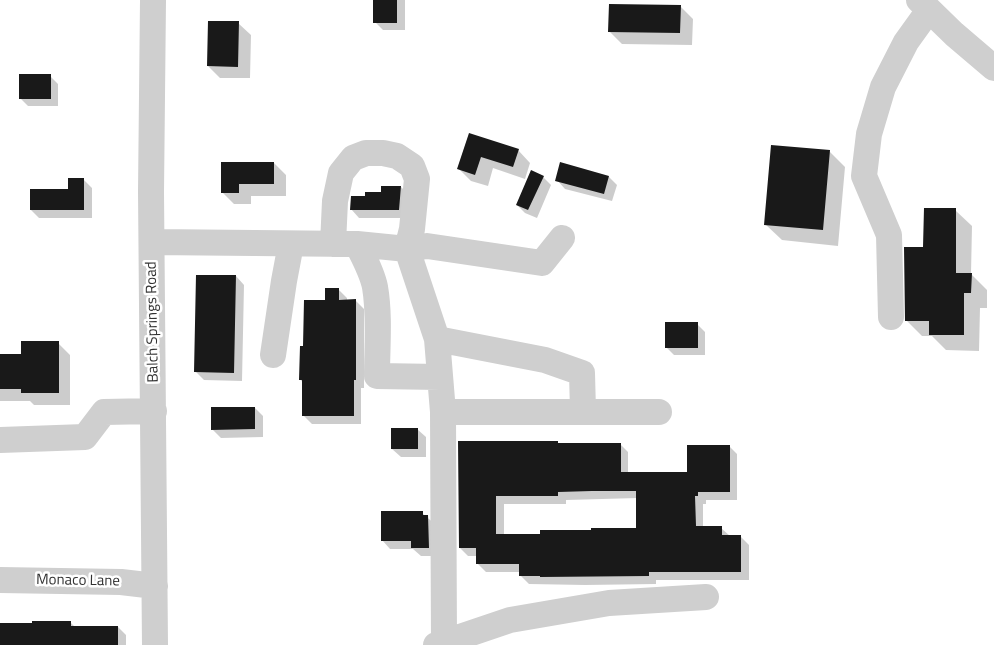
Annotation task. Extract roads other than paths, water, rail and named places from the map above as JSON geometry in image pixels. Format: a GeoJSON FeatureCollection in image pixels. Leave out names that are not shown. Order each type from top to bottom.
{"type":"FeatureCollection","features":[{"type":"Feature","properties":{"kind":"street","name":"Balch Springs Road"},"geometry":{"type":"LineString","coordinates":[[153,0],[152,242],[155,645]]}},
{"type":"Feature","properties":{"kind":"street"},"geometry":{"type":"LineString","coordinates":[[891,317],[889,236],[864,176],[869,134],[882,87],[924,5],[994,68]]}},
{"type":"Feature","properties":{"kind":"street"},"geometry":{"type":"LineString","coordinates":[[440,377],[377,376],[377,303],[375,286],[369,268],[345,244],[334,201],[341,173],[354,158],[366,153],[383,153],[398,156],[412,166],[417,179],[412,229],[407,249],[437,339],[443,412],[440,644],[510,620],[609,603],[706,597]]}},
{"type":"Feature","properties":{"kind":"street"},"geometry":{"type":"LineString","coordinates":[[152,242],[345,244],[407,249],[427,246],[542,263],[562,238]]}},
{"type":"Feature","properties":{"kind":"street"},"geometry":{"type":"LineString","coordinates":[[273,355],[291,244]]}},
{"type":"Feature","properties":{"kind":"street"},"geometry":{"type":"LineString","coordinates":[[437,339],[545,360],[582,373],[583,411]]}},
{"type":"Feature","properties":{"kind":"street"},"geometry":{"type":"LineString","coordinates":[[0,440],[84,436],[104,412],[154,411]]}},
{"type":"Feature","properties":{"kind":"street"},"geometry":{"type":"LineString","coordinates":[[443,412],[659,412]]}},
{"type":"Feature","properties":{"kind":"street","name":"Monaco Lane"},"geometry":{"type":"LineString","coordinates":[[0,580],[120,582],[155,586]]}}]}
